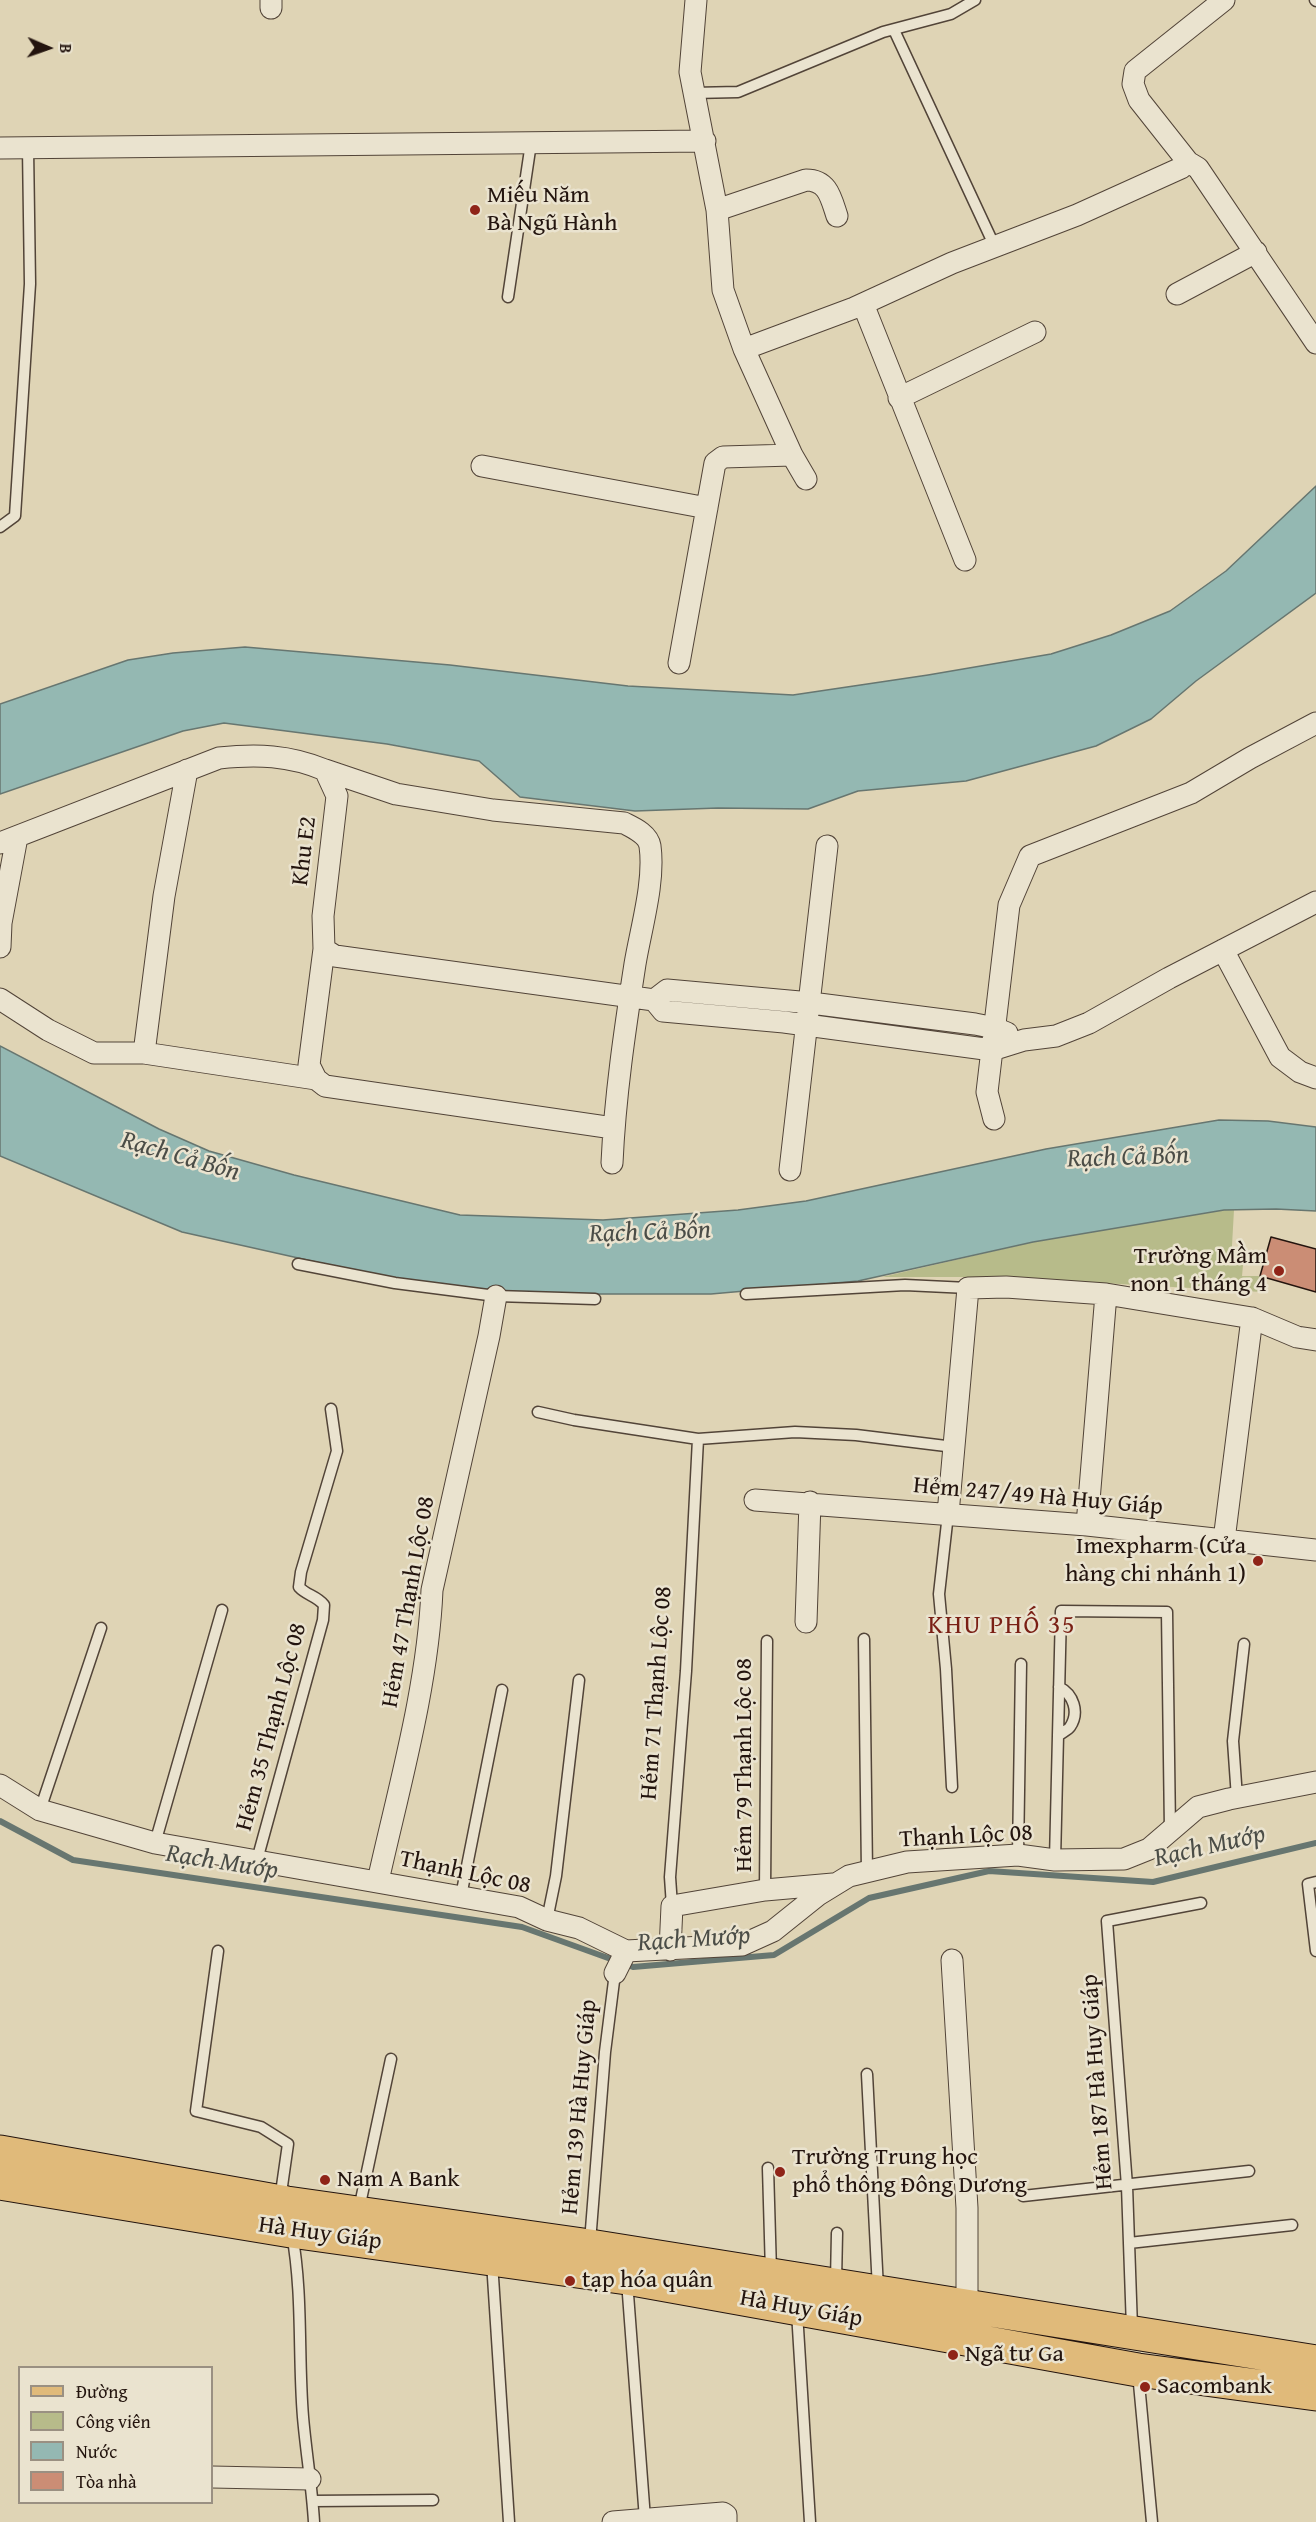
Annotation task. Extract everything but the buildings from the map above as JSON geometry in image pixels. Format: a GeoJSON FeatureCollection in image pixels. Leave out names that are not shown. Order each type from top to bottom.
{"type":"FeatureCollection","features":[{"type":"Feature","properties":{"kind":"main road","name":"Hà Huy Giáp"},"geometry":{"type":"LineString","coordinates":[[0,2152],[289,2217],[492,2259],[627,2278],[1138,2370],[1316,2394]]}},
{"type":"Feature","properties":{"kind":"main road","name":"Hà Huy Giáp"},"geometry":{"type":"LineString","coordinates":[[0,2183],[289,2217],[358,2212],[836,2284],[1132,2334],[1316,2362]]}},
{"type":"Feature","properties":{"kind":"street"},"geometry":{"type":"LineString","coordinates":[[696,0],[690,72],[717,210],[723,290],[744,349],[792,455],[806,479]]}},
{"type":"Feature","properties":{"kind":"street"},"geometry":{"type":"LineString","coordinates":[[1224,0],[1136,71],[1133,84],[1139,100],[1188,162],[1198,168],[1316,343]]}},
{"type":"Feature","properties":{"kind":"street"},"geometry":{"type":"LineString","coordinates":[[0,148],[705,141]]}},
{"type":"Feature","properties":{"kind":"street"},"geometry":{"type":"LineString","coordinates":[[744,349],[862,304],[952,263],[1077,215],[1181,168],[1188,162]]}},
{"type":"Feature","properties":{"kind":"street"},"geometry":{"type":"LineString","coordinates":[[717,210],[806,180],[815,180],[823,184],[828,191],[837,216]]}},
{"type":"Feature","properties":{"kind":"street"},"geometry":{"type":"LineString","coordinates":[[1178,294],[1256,252]]}},
{"type":"Feature","properties":{"kind":"street"},"geometry":{"type":"LineString","coordinates":[[862,304],[965,560]]}},
{"type":"Feature","properties":{"kind":"street"},"geometry":{"type":"LineString","coordinates":[[899,398],[1035,332]]}},
{"type":"Feature","properties":{"kind":"street"},"geometry":{"type":"LineString","coordinates":[[679,663],[715,463],[723,458],[792,455]]}},
{"type":"Feature","properties":{"kind":"street"},"geometry":{"type":"LineString","coordinates":[[482,466],[706,508]]}},
{"type":"Feature","properties":{"kind":"street"},"geometry":{"type":"LineString","coordinates":[[994,1119],[987,1092],[1009,905],[1030,856],[1191,793],[1316,723]]}},
{"type":"Feature","properties":{"kind":"street"},"geometry":{"type":"LineString","coordinates":[[0,947],[9,840],[85,808],[219,758],[247,755],[300,759],[396,794],[493,810],[624,823],[641,832],[650,844],[650,873],[630,997],[613,1128],[612,1163]]}},
{"type":"Feature","properties":{"kind":"street"},"geometry":{"type":"LineString","coordinates":[[144,1053],[164,896],[187,770]]}},
{"type":"Feature","properties":{"kind":"street","name":"Khu E2"},"geometry":{"type":"LineString","coordinates":[[316,1079],[309,1065],[324,949],[323,916],[337,796],[325,770]]}},
{"type":"Feature","properties":{"kind":"street"},"geometry":{"type":"LineString","coordinates":[[790,1170],[811,1003],[827,846]]}},
{"type":"Feature","properties":{"kind":"street"},"geometry":{"type":"LineString","coordinates":[[324,949],[335,956],[654,1000],[663,1011],[807,1026],[992,1050],[1024,1040],[1056,1036],[1089,1023],[1316,902]]}},
{"type":"Feature","properties":{"kind":"street"},"geometry":{"type":"LineString","coordinates":[[1223,950],[1280,1057],[1300,1072],[1316,1078]]}},
{"type":"Feature","properties":{"kind":"street"},"geometry":{"type":"LineString","coordinates":[[654,1000],[667,990],[811,1003],[995,1028],[1024,1040]]}},
{"type":"Feature","properties":{"kind":"street"},"geometry":{"type":"LineString","coordinates":[[0,999],[48,1030],[94,1053],[144,1053],[316,1079],[325,1086],[613,1128]]}},
{"type":"Feature","properties":{"kind":"street"},"geometry":{"type":"LineString","coordinates":[[948,1514],[968,1288],[1006,1287],[1106,1294],[1252,1318],[1297,1337],[1316,1340]]}},
{"type":"Feature","properties":{"kind":"street"},"geometry":{"type":"LineString","coordinates":[[1087,1525],[1106,1294]]}},
{"type":"Feature","properties":{"kind":"street","name":"Hẻm 47 Thạnh Lộc 08"},"geometry":{"type":"LineString","coordinates":[[378,1881],[419,1693],[430,1630],[432,1590],[496,1296]]}},
{"type":"Feature","properties":{"kind":"street"},"geometry":{"type":"LineString","coordinates":[[1224,1540],[1252,1318]]}},
{"type":"Feature","properties":{"kind":"street","name":"Hẻm 247/49 Hà Huy Giáp"},"geometry":{"type":"LineString","coordinates":[[755,1500],[810,1502],[1087,1525],[1316,1550]]}},
{"type":"Feature","properties":{"kind":"street"},"geometry":{"type":"LineString","coordinates":[[806,1622],[810,1502]]}},
{"type":"Feature","properties":{"kind":"street","name":"Thạnh Lộc 08"},"geometry":{"type":"LineString","coordinates":[[0,1785],[40,1810],[155,1843],[519,1907],[547,1920],[579,1928],[621,1960],[670,1950],[742,1945],[773,1930],[818,1895],[849,1876],[907,1862],[1017,1855],[1055,1860],[1124,1858],[1149,1849],[1198,1808],[1316,1782]]}},
{"type":"Feature","properties":{"kind":"street"},"geometry":{"type":"LineString","coordinates":[[672,1906],[765,1890],[837,1884]]}},
{"type":"Feature","properties":{"kind":"street","name":"Hẻm 71 Thạnh Lộc 08"},"geometry":{"type":"LineString","coordinates":[[670,1950],[672,1906]]}},
{"type":"Feature","properties":{"kind":"street"},"geometry":{"type":"LineString","coordinates":[[952,1960],[967,2208],[967,2307]]}},
{"type":"Feature","properties":{"kind":"street"},"geometry":{"type":"LineString","coordinates":[[213,2477],[310,2479]]}},
{"type":"Feature","properties":{"kind":"street"},"geometry":{"type":"LineString","coordinates":[[613,2522],[723,2513],[726,2515],[726,2522]]}},
{"type":"Feature","properties":{"kind":"lane"},"geometry":{"type":"LineString","coordinates":[[693,93],[738,92],[882,32],[951,14],[975,0]]}},
{"type":"Feature","properties":{"kind":"lane"},"geometry":{"type":"LineString","coordinates":[[894,30],[995,246]]}},
{"type":"Feature","properties":{"kind":"lane"},"geometry":{"type":"LineString","coordinates":[[508,297],[531,143]]}},
{"type":"Feature","properties":{"kind":"lane"},"geometry":{"type":"LineString","coordinates":[[0,527],[15,516],[30,284],[28,148]]}},
{"type":"Feature","properties":{"kind":"lane"},"geometry":{"type":"LineString","coordinates":[[298,1264],[395,1284],[496,1296],[595,1299]]}},
{"type":"Feature","properties":{"kind":"lane"},"geometry":{"type":"LineString","coordinates":[[746,1294],[905,1285],[968,1288]]}},
{"type":"Feature","properties":{"kind":"lane","name":"Hẻm 35 Thạnh Lộc 08"},"geometry":{"type":"LineString","coordinates":[[257,1860],[323,1620],[324,1605],[319,1599],[303,1592],[299,1587],[301,1572],[337,1451],[331,1409]]}},
{"type":"Feature","properties":{"kind":"lane"},"geometry":{"type":"LineString","coordinates":[[538,1412],[574,1420],[698,1439],[795,1432],[856,1435],[954,1447]]}},
{"type":"Feature","properties":{"kind":"lane","name":"Hẻm 71 Thạnh Lộc 08"},"geometry":{"type":"LineString","coordinates":[[672,1906],[670,1877],[686,1671],[698,1439]]}},
{"type":"Feature","properties":{"kind":"lane"},"geometry":{"type":"LineString","coordinates":[[948,1514],[939,1594],[946,1669],[952,1787]]}},
{"type":"Feature","properties":{"kind":"lane"},"geometry":{"type":"LineString","coordinates":[[155,1843],[222,1610]]}},
{"type":"Feature","properties":{"kind":"lane"},"geometry":{"type":"LineString","coordinates":[[1055,1860],[1061,1611],[1167,1612],[1170,1830]]}},
{"type":"Feature","properties":{"kind":"lane"},"geometry":{"type":"LineString","coordinates":[[40,1810],[101,1629]]}},
{"type":"Feature","properties":{"kind":"lane"},"geometry":{"type":"LineString","coordinates":[[864,1639],[867,1872]]}},
{"type":"Feature","properties":{"kind":"lane","name":"Hẻm 79 Thạnh Lộc 08"},"geometry":{"type":"LineString","coordinates":[[765,1890],[767,1641]]}},
{"type":"Feature","properties":{"kind":"lane"},"geometry":{"type":"LineString","coordinates":[[1237,1798],[1233,1741],[1244,1644]]}},
{"type":"Feature","properties":{"kind":"lane"},"geometry":{"type":"LineString","coordinates":[[1017,1855],[1021,1664]]}},
{"type":"Feature","properties":{"kind":"lane"},"geometry":{"type":"LineString","coordinates":[[547,1920],[556,1875],[579,1680]]}},
{"type":"Feature","properties":{"kind":"lane"},"geometry":{"type":"LineString","coordinates":[[1058,1736],[1070,1727],[1075,1711],[1071,1697],[1059,1687]]}},
{"type":"Feature","properties":{"kind":"lane"},"geometry":{"type":"LineString","coordinates":[[461,1896],[502,1690]]}},
{"type":"Feature","properties":{"kind":"lane"},"geometry":{"type":"LineString","coordinates":[[1316,1882],[1308,1884],[1316,1951]]}},
{"type":"Feature","properties":{"kind":"lane","name":"Hẻm 187 Hà Huy Giáp"},"geometry":{"type":"LineString","coordinates":[[1132,2334],[1127,2186],[1107,1921],[1201,1903]]}},
{"type":"Feature","properties":{"kind":"lane"},"geometry":{"type":"LineString","coordinates":[[218,1951],[196,2110],[261,2127],[288,2144],[282,2186],[297,2263],[303,2417],[314,2522]]}},
{"type":"Feature","properties":{"kind":"lane","name":"Hẻm 139 Hà Huy Giáp"},"geometry":{"type":"LineString","coordinates":[[590,2246],[605,2052],[621,1960]]}},
{"type":"Feature","properties":{"kind":"lane"},"geometry":{"type":"LineString","coordinates":[[358,2212],[391,2059]]}},
{"type":"Feature","properties":{"kind":"lane"},"geometry":{"type":"LineString","coordinates":[[867,2074],[878,2292]]}},
{"type":"Feature","properties":{"kind":"lane"},"geometry":{"type":"LineString","coordinates":[[768,2168],[771,2276]]}},
{"type":"Feature","properties":{"kind":"lane"},"geometry":{"type":"LineString","coordinates":[[1023,2196],[1249,2171]]}},
{"type":"Feature","properties":{"kind":"lane"},"geometry":{"type":"LineString","coordinates":[[1129,2242],[1292,2225]]}},
{"type":"Feature","properties":{"kind":"lane"},"geometry":{"type":"LineString","coordinates":[[836,2284],[837,2233]]}},
{"type":"Feature","properties":{"kind":"lane"},"geometry":{"type":"LineString","coordinates":[[492,2259],[509,2522]]}},
{"type":"Feature","properties":{"kind":"lane"},"geometry":{"type":"LineString","coordinates":[[627,2278],[645,2519]]}},
{"type":"Feature","properties":{"kind":"lane"},"geometry":{"type":"LineString","coordinates":[[796,2308],[810,2522]]}},
{"type":"Feature","properties":{"kind":"lane"},"geometry":{"type":"LineString","coordinates":[[1138,2370],[1152,2522]]}},
{"type":"Feature","properties":{"kind":"lane"},"geometry":{"type":"LineString","coordinates":[[313,2501],[433,2500]]}},
{"type":"Feature","properties":{"kind":"green space"},"geometry":{"type":"Polygon","coordinates":[[[1234,1210],[1231,1263],[1243,1265],[1242,1276],[1260,1276],[1262,1292],[995,1277],[882,1277],[1033,1242],[1234,1210]]]}},
{"type":"Feature","properties":{"kind":"water"},"geometry":{"type":"Polygon","coordinates":[[[1316,486],[1316,593],[1196,681],[1151,719],[1096,746],[966,781],[858,791],[808,809],[718,808],[635,811],[520,797],[479,761],[387,744],[224,723],[183,731],[0,794],[0,704],[128,660],[173,653],[245,647],[450,665],[628,686],[793,695],[1051,654],[1111,635],[1170,611],[1226,571],[1316,486]]]}},
{"type":"Feature","properties":{"kind":"water","name":"Rạch Cả Bốn"},"geometry":{"type":"Polygon","coordinates":[[[0,1046],[159,1129],[209,1151],[294,1175],[460,1215],[603,1220],[738,1210],[806,1201],[1046,1149],[1219,1120],[1268,1121],[1316,1127],[1316,1211],[1224,1210],[1033,1242],[858,1281],[711,1294],[496,1294],[401,1281],[182,1232],[0,1156],[0,1046]]]}},
{"type":"Feature","properties":{"kind":"waterway","name":"Rạch Mướp"},"geometry":{"type":"LineString","coordinates":[[0,1821],[73,1860],[522,1927],[633,1967],[774,1955],[869,1898],[989,1871],[1153,1882],[1316,1843]]}},
{"type":"Feature","properties":{"kind":"place","name":"Miếu Năm Bà Ngũ Hành"},"geometry":{"type":"Point","coordinates":[475,210]}},
{"type":"Feature","properties":{"kind":"place","name":"Trường Mầm non 1 tháng 4"},"geometry":{"type":"Point","coordinates":[1279,1271]}},
{"type":"Feature","properties":{"kind":"place","name":"Imexpharm (Cửa hàng chi nhánh 1)"},"geometry":{"type":"Point","coordinates":[1258,1561]}},
{"type":"Feature","properties":{"kind":"place","name":"Trường Trung học phổ thông Đông Dương"},"geometry":{"type":"Point","coordinates":[780,2172]}},
{"type":"Feature","properties":{"kind":"place","name":"Nam A Bank"},"geometry":{"type":"Point","coordinates":[325,2180]}},
{"type":"Feature","properties":{"kind":"place","name":"tạp hóa quân"},"geometry":{"type":"Point","coordinates":[570,2281]}},
{"type":"Feature","properties":{"kind":"place","name":"Ngã tư Ga"},"geometry":{"type":"Point","coordinates":[953,2355]}},
{"type":"Feature","properties":{"kind":"place","name":"Sacombank"},"geometry":{"type":"Point","coordinates":[1145,2387]}},
{"type":"Feature","properties":{"kind":"district","name":"KHU PHỐ 35"},"geometry":{"type":"Point","coordinates":[1002,1626]}}]}
